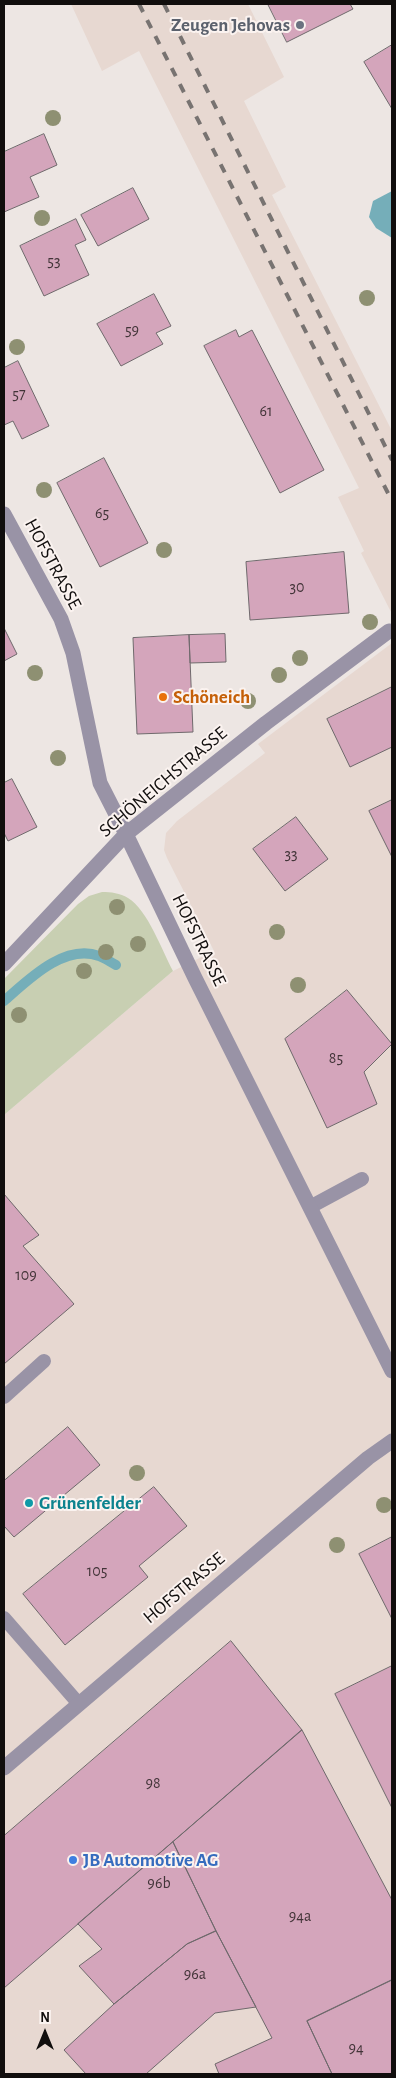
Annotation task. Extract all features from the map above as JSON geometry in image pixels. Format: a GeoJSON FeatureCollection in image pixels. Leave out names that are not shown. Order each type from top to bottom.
{"type":"FeatureCollection","features":[{"type":"Feature","properties":{"kind":"street","name":"HOFSTRASSE"},"geometry":{"type":"LineString","coordinates":[[4,514],[61,619],[73,653],[100,783],[195,978],[392,1371]]}},
{"type":"Feature","properties":{"kind":"street","name":"SCHÖNEICHSTRASSE"},"geometry":{"type":"LineString","coordinates":[[4,964],[126,834],[266,724],[389,631]]}},
{"type":"Feature","properties":{"kind":"street","name":"HOFSTRASSE"},"geometry":{"type":"LineString","coordinates":[[4,1768],[368,1458],[392,1441]]}},
{"type":"Feature","properties":{"kind":"lane"},"geometry":{"type":"LineString","coordinates":[[310,1207],[362,1179]]}},
{"type":"Feature","properties":{"kind":"lane"},"geometry":{"type":"LineString","coordinates":[[4,1397],[44,1361]]}},
{"type":"Feature","properties":{"kind":"lane"},"geometry":{"type":"LineString","coordinates":[[4,1618],[79,1704]]}},
{"type":"Feature","properties":{"kind":"shaded area"},"geometry":{"type":"Polygon","coordinates":[[[71,4],[248,4],[284,77],[244,101],[286,187],[272,195],[392,431],[392,614],[361,553],[364,551],[338,497],[359,488],[139,51],[102,71],[71,4]]]}},
{"type":"Feature","properties":{"kind":"shaded area"},"geometry":{"type":"Polygon","coordinates":[[[392,643],[392,2074],[4,2074],[4,1115],[173,971],[214,951],[167,858],[164,850],[166,833],[177,821],[265,753],[258,744],[392,643]]]}},
{"type":"Feature","properties":{"kind":"green space"},"geometry":{"type":"Polygon","coordinates":[[[102,892],[122,895],[135,904],[154,931],[173,971],[4,1115],[4,979],[78,904],[89,896],[102,892]]]}},
{"type":"Feature","properties":{"kind":"water"},"geometry":{"type":"Polygon","coordinates":[[[392,191],[392,238],[376,228],[369,217],[373,201],[392,191]]]}},
{"type":"Feature","properties":{"kind":"building","name":"Zeugen Jehovas"},"geometry":{"type":"Polygon","coordinates":[[[268,4],[350,4],[353,9],[287,42],[268,4]]]}},
{"type":"Feature","properties":{"kind":"building"},"geometry":{"type":"Polygon","coordinates":[[[392,45],[392,109],[364,62],[392,45]]]}},
{"type":"Feature","properties":{"kind":"building"},"geometry":{"type":"Polygon","coordinates":[[[44,134],[57,165],[30,177],[39,197],[4,212],[4,152],[44,134]]]}},
{"type":"Feature","properties":{"kind":"building"},"geometry":{"type":"Polygon","coordinates":[[[133,188],[149,219],[98,246],[81,215],[133,188]]]}},
{"type":"Feature","properties":{"kind":"building"},"geometry":{"type":"Polygon","coordinates":[[[76,219],[86,240],[75,245],[89,275],[44,296],[20,246],[76,219]]]}},
{"type":"Feature","properties":{"kind":"building"},"geometry":{"type":"Polygon","coordinates":[[[154,294],[171,326],[156,333],[163,344],[121,366],[97,324],[154,294]]]}},
{"type":"Feature","properties":{"kind":"building"},"geometry":{"type":"Polygon","coordinates":[[[236,330],[239,337],[252,330],[324,470],[280,493],[204,346],[236,330]]]}},
{"type":"Feature","properties":{"kind":"building"},"geometry":{"type":"Polygon","coordinates":[[[18,361],[49,426],[22,439],[13,421],[4,425],[4,368],[18,361]]]}},
{"type":"Feature","properties":{"kind":"building"},"geometry":{"type":"Polygon","coordinates":[[[104,458],[148,543],[100,567],[57,483],[104,458]]]}},
{"type":"Feature","properties":{"kind":"building"},"geometry":{"type":"Polygon","coordinates":[[[344,552],[349,613],[250,620],[246,562],[344,552]]]}},
{"type":"Feature","properties":{"kind":"building"},"geometry":{"type":"Polygon","coordinates":[[[4,628],[17,654],[4,661],[4,628]]]}},
{"type":"Feature","properties":{"kind":"building"},"geometry":{"type":"Polygon","coordinates":[[[225,634],[226,662],[190,663],[189,635],[225,634]]]}},
{"type":"Feature","properties":{"kind":"building","name":"Schöneich"},"geometry":{"type":"Polygon","coordinates":[[[189,635],[193,732],[137,734],[133,638],[189,635]]]}},
{"type":"Feature","properties":{"kind":"building"},"geometry":{"type":"Polygon","coordinates":[[[392,687],[392,747],[350,767],[327,719],[392,687]]]}},
{"type":"Feature","properties":{"kind":"building"},"geometry":{"type":"Polygon","coordinates":[[[12,779],[37,827],[8,841],[4,833],[4,783],[12,779]]]}},
{"type":"Feature","properties":{"kind":"building"},"geometry":{"type":"Polygon","coordinates":[[[392,800],[392,857],[369,811],[392,800]]]}},
{"type":"Feature","properties":{"kind":"building"},"geometry":{"type":"Polygon","coordinates":[[[296,817],[328,859],[285,891],[253,849],[296,817]]]}},
{"type":"Feature","properties":{"kind":"building"},"geometry":{"type":"Polygon","coordinates":[[[347,990],[392,1044],[364,1072],[377,1104],[327,1128],[285,1039],[347,990]]]}},
{"type":"Feature","properties":{"kind":"building"},"geometry":{"type":"Polygon","coordinates":[[[4,1194],[39,1235],[23,1246],[74,1304],[4,1364],[4,1194]]]}},
{"type":"Feature","properties":{"kind":"building","name":"Grünenfelder"},"geometry":{"type":"Polygon","coordinates":[[[68,1427],[100,1465],[14,1537],[4,1526],[4,1481],[68,1427]]]}},
{"type":"Feature","properties":{"kind":"building"},"geometry":{"type":"Polygon","coordinates":[[[154,1487],[187,1526],[139,1566],[148,1577],[65,1645],[23,1594],[154,1487]]]}},
{"type":"Feature","properties":{"kind":"building"},"geometry":{"type":"Polygon","coordinates":[[[392,1537],[392,1619],[359,1554],[392,1537]]]}},
{"type":"Feature","properties":{"kind":"building"},"geometry":{"type":"Polygon","coordinates":[[[231,1641],[302,1730],[4,1988],[4,1836],[231,1641]]]}},
{"type":"Feature","properties":{"kind":"building"},"geometry":{"type":"Polygon","coordinates":[[[392,1666],[392,1808],[335,1694],[392,1666]]]}},
{"type":"Feature","properties":{"kind":"building"},"geometry":{"type":"Polygon","coordinates":[[[302,1730],[392,1900],[392,1980],[307,2021],[332,2074],[219,2074],[215,2064],[272,2038],[216,1931],[173,1842],[302,1730]]]}},
{"type":"Feature","properties":{"kind":"building"},"geometry":{"type":"Polygon","coordinates":[[[173,1842],[216,1931],[187,1944],[114,2004],[79,1966],[102,1949],[78,1924],[173,1842]]]}},
{"type":"Feature","properties":{"kind":"building"},"geometry":{"type":"Polygon","coordinates":[[[216,1931],[256,2007],[215,2013],[146,2074],[86,2074],[64,2050],[114,2004],[187,1944],[216,1931]]]}},
{"type":"Feature","properties":{"kind":"building"},"geometry":{"type":"Polygon","coordinates":[[[392,1980],[392,2074],[332,2074],[307,2021],[392,1980]]]}},
{"type":"Feature","properties":{"kind":"waterway"},"geometry":{"type":"LineString","coordinates":[[4,1001],[35,975],[60,959],[86,953],[99,956],[116,965]]}},
{"type":"Feature","properties":{"kind":"railway"},"geometry":{"type":"LineString","coordinates":[[139,4],[392,501]]}},
{"type":"Feature","properties":{"kind":"railway"},"geometry":{"type":"LineString","coordinates":[[164,4],[392,460]]}},
{"type":"Feature","properties":{"kind":"place","name":"Zeugen Jehovas"},"geometry":{"type":"Point","coordinates":[300,25]}},
{"type":"Feature","properties":{"kind":"place","name":"Schöneich"},"geometry":{"type":"Point","coordinates":[163,697]}},
{"type":"Feature","properties":{"kind":"place","name":"Grünenfelder"},"geometry":{"type":"Point","coordinates":[29,1503]}},
{"type":"Feature","properties":{"kind":"place","name":"JB Automotive AG"},"geometry":{"type":"Point","coordinates":[73,1860]}}]}
